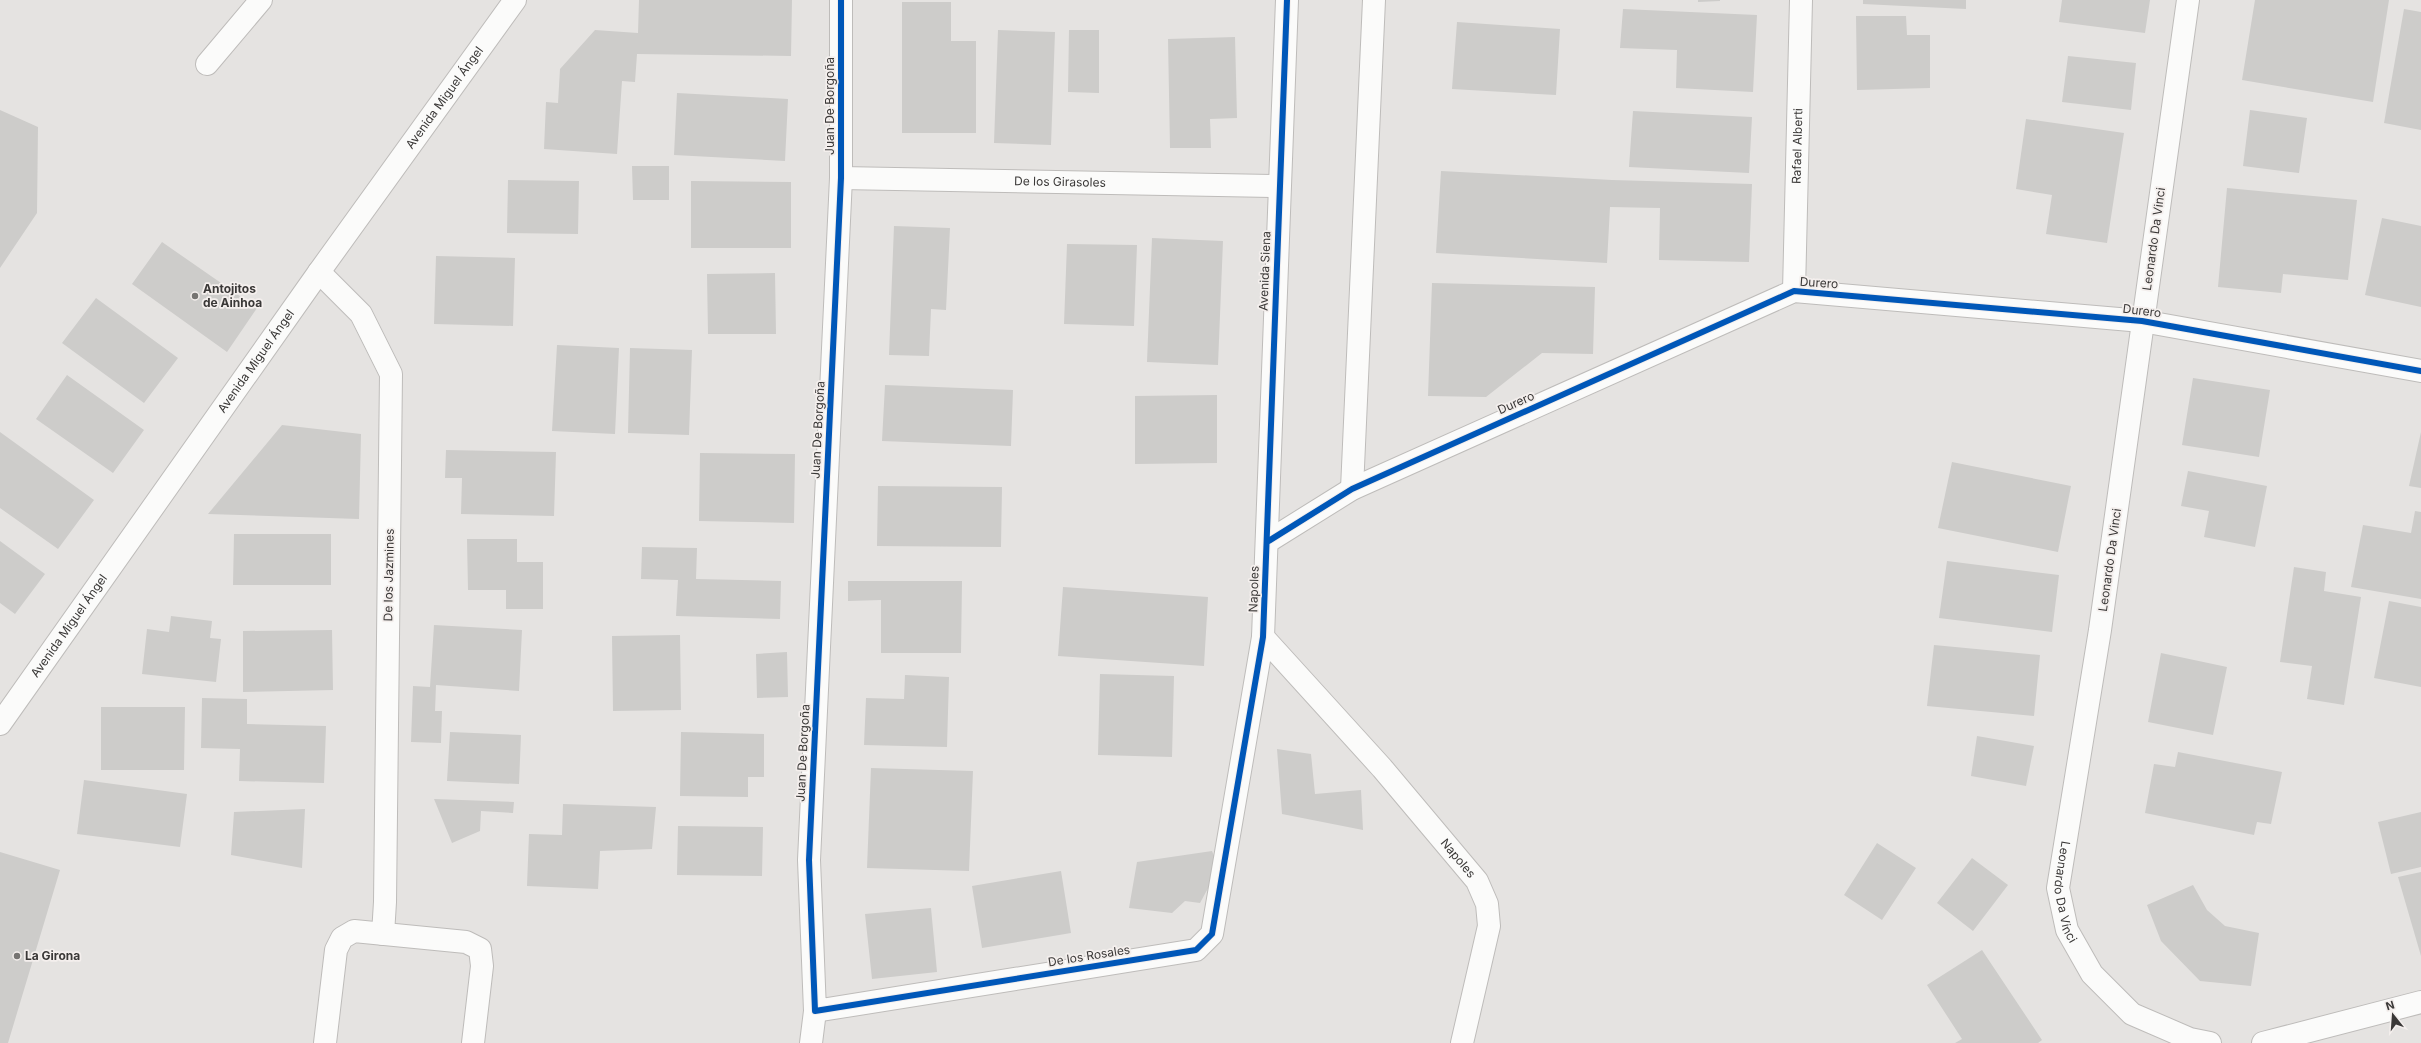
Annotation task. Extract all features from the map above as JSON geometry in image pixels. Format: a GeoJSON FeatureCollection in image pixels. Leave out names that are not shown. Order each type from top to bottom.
{"type":"FeatureCollection","features":[{"type":"Feature","properties":{"kind":"street"},"geometry":{"type":"LineString","coordinates":[[207,64],[261,0]]}},
{"type":"Feature","properties":{"kind":"street","name":"Avenida Miguel Ángel"},"geometry":{"type":"LineString","coordinates":[[0,724],[319,272],[515,0]]}},
{"type":"Feature","properties":{"kind":"street","name":"Juan De Borgoña"},"geometry":{"type":"LineString","coordinates":[[816,1011],[809,860],[841,178],[841,0]]}},
{"type":"Feature","properties":{"kind":"street","name":"Avenida Siena"},"geometry":{"type":"LineString","coordinates":[[1267,542],[1278,186],[1287,0]]}},
{"type":"Feature","properties":{"kind":"street"},"geometry":{"type":"LineString","coordinates":[[1352,488],[1374,0]]}},
{"type":"Feature","properties":{"kind":"street","name":"Rafael Alberti"},"geometry":{"type":"LineString","coordinates":[[1794,291],[1801,0]]}},
{"type":"Feature","properties":{"kind":"street","name":"Leonardo Da Vinci"},"geometry":{"type":"LineString","coordinates":[[2188,0],[2100,630],[2058,888],[2067,930],[2092,974],[2132,1014],[2190,1039],[2210,1043]]}},
{"type":"Feature","properties":{"kind":"street","name":"De los Girasoles"},"geometry":{"type":"LineString","coordinates":[[841,178],[1278,186]]}},
{"type":"Feature","properties":{"kind":"street","name":"De los Jazmines"},"geometry":{"type":"LineString","coordinates":[[319,272],[361,314],[391,374],[385,902],[383,934]]}},
{"type":"Feature","properties":{"kind":"street","name":"Durero"},"geometry":{"type":"LineString","coordinates":[[1267,542],[1352,488],[1794,291],[2142,321],[2421,371]]}},
{"type":"Feature","properties":{"kind":"street","name":"Napoles"},"geometry":{"type":"LineString","coordinates":[[1267,542],[1264,637],[1382,768],[1477,881],[1486,904],[1489,926],[1462,1043]]}},
{"type":"Feature","properties":{"kind":"street","name":"De los Rosales"},"geometry":{"type":"LineString","coordinates":[[816,1011],[1196,950],[1212,934],[1264,637]]}},
{"type":"Feature","properties":{"kind":"street"},"geometry":{"type":"LineString","coordinates":[[325,1043],[336,950],[342,938],[354,931],[466,942],[480,949],[482,966],[473,1043]]}},
{"type":"Feature","properties":{"kind":"street"},"geometry":{"type":"LineString","coordinates":[[2263,1043],[2421,1002]]}},
{"type":"Feature","properties":{"kind":"street"},"geometry":{"type":"LineString","coordinates":[[811,1043],[816,1011]]}},
{"type":"Feature","properties":{"kind":"building"},"geometry":{"type":"Polygon","coordinates":[[[639,0],[792,0],[791,56],[637,54],[635,82],[622,81],[617,154],[544,149],[546,102],[558,103],[560,69],[595,30],[638,33],[639,0]]]}},
{"type":"Feature","properties":{"kind":"building"},"geometry":{"type":"Polygon","coordinates":[[[1698,0],[1720,0],[1720,1],[1698,2],[1698,0]]]}},
{"type":"Feature","properties":{"kind":"building"},"geometry":{"type":"Polygon","coordinates":[[[1863,0],[1966,0],[1966,9],[1863,4],[1863,0]]]}},
{"type":"Feature","properties":{"kind":"building"},"geometry":{"type":"Polygon","coordinates":[[[2062,0],[2150,0],[2145,33],[2059,22],[2062,0]]]}},
{"type":"Feature","properties":{"kind":"building"},"geometry":{"type":"Polygon","coordinates":[[[2255,0],[2389,0],[2373,102],[2242,80],[2255,0]]]}},
{"type":"Feature","properties":{"kind":"building"},"geometry":{"type":"Polygon","coordinates":[[[902,2],[951,2],[951,41],[976,41],[976,133],[902,133],[902,2]]]}},
{"type":"Feature","properties":{"kind":"building"},"geometry":{"type":"Polygon","coordinates":[[[1623,9],[1757,15],[1753,92],[1676,88],[1677,50],[1620,48],[1623,9]]]}},
{"type":"Feature","properties":{"kind":"building"},"geometry":{"type":"Polygon","coordinates":[[[2404,9],[2421,12],[2421,130],[2384,123],[2404,9]]]}},
{"type":"Feature","properties":{"kind":"building"},"geometry":{"type":"Polygon","coordinates":[[[1856,16],[1906,16],[1907,35],[1930,35],[1930,88],[1857,90],[1856,16]]]}},
{"type":"Feature","properties":{"kind":"building"},"geometry":{"type":"Polygon","coordinates":[[[1457,22],[1560,29],[1556,95],[1452,89],[1457,22]]]}},
{"type":"Feature","properties":{"kind":"building"},"geometry":{"type":"Polygon","coordinates":[[[998,30],[1055,32],[1051,145],[994,143],[998,30]]]}},
{"type":"Feature","properties":{"kind":"building"},"geometry":{"type":"Polygon","coordinates":[[[1069,30],[1099,30],[1099,93],[1068,92],[1069,30]]]}},
{"type":"Feature","properties":{"kind":"building"},"geometry":{"type":"Polygon","coordinates":[[[1235,37],[1237,118],[1210,119],[1211,148],[1170,148],[1168,39],[1235,37]]]}},
{"type":"Feature","properties":{"kind":"building"},"geometry":{"type":"Polygon","coordinates":[[[2068,56],[2136,63],[2131,110],[2062,102],[2068,56]]]}},
{"type":"Feature","properties":{"kind":"building"},"geometry":{"type":"Polygon","coordinates":[[[677,93],[788,99],[785,161],[674,155],[677,93]]]}},
{"type":"Feature","properties":{"kind":"building"},"geometry":{"type":"Polygon","coordinates":[[[0,110],[38,127],[37,213],[0,268],[0,110]]]}},
{"type":"Feature","properties":{"kind":"building"},"geometry":{"type":"Polygon","coordinates":[[[2250,110],[2307,118],[2299,173],[2243,166],[2250,110]]]}},
{"type":"Feature","properties":{"kind":"building"},"geometry":{"type":"Polygon","coordinates":[[[1633,111],[1752,117],[1749,173],[1629,167],[1633,111]]]}},
{"type":"Feature","properties":{"kind":"building"},"geometry":{"type":"Polygon","coordinates":[[[2026,119],[2124,133],[2107,243],[2046,234],[2052,195],[2016,189],[2026,119]]]}},
{"type":"Feature","properties":{"kind":"building"},"geometry":{"type":"Polygon","coordinates":[[[632,166],[669,166],[669,200],[633,200],[632,166]]]}},
{"type":"Feature","properties":{"kind":"building"},"geometry":{"type":"Polygon","coordinates":[[[1441,171],[1612,180],[1752,184],[1749,262],[1659,260],[1660,208],[1610,207],[1607,263],[1436,253],[1441,171]]]}},
{"type":"Feature","properties":{"kind":"building"},"geometry":{"type":"Polygon","coordinates":[[[508,180],[579,181],[578,234],[507,233],[508,180]]]}},
{"type":"Feature","properties":{"kind":"building"},"geometry":{"type":"Polygon","coordinates":[[[691,181],[791,182],[791,248],[691,248],[691,181]]]}},
{"type":"Feature","properties":{"kind":"building"},"geometry":{"type":"Polygon","coordinates":[[[2227,188],[2357,200],[2348,280],[2283,274],[2281,293],[2218,287],[2227,188]]]}},
{"type":"Feature","properties":{"kind":"building"},"geometry":{"type":"Polygon","coordinates":[[[2382,218],[2421,226],[2421,307],[2365,295],[2382,218]]]}},
{"type":"Feature","properties":{"kind":"building"},"geometry":{"type":"Polygon","coordinates":[[[894,226],[950,228],[946,310],[931,309],[929,356],[889,355],[894,226]]]}},
{"type":"Feature","properties":{"kind":"building"},"geometry":{"type":"Polygon","coordinates":[[[1152,238],[1223,241],[1218,365],[1147,362],[1152,238]]]}},
{"type":"Feature","properties":{"kind":"building","name":"Antojitos de Ainhoa"},"geometry":{"type":"Polygon","coordinates":[[[162,242],[257,308],[227,352],[132,284],[162,242]]]}},
{"type":"Feature","properties":{"kind":"building"},"geometry":{"type":"Polygon","coordinates":[[[1067,244],[1137,245],[1134,326],[1064,324],[1067,244]]]}},
{"type":"Feature","properties":{"kind":"building"},"geometry":{"type":"Polygon","coordinates":[[[436,256],[515,258],[513,326],[434,324],[436,256]]]}},
{"type":"Feature","properties":{"kind":"building"},"geometry":{"type":"Polygon","coordinates":[[[775,273],[776,334],[708,334],[707,274],[775,273]]]}},
{"type":"Feature","properties":{"kind":"building"},"geometry":{"type":"Polygon","coordinates":[[[1432,283],[1595,287],[1593,354],[1542,353],[1486,397],[1428,396],[1432,283]]]}},
{"type":"Feature","properties":{"kind":"building"},"geometry":{"type":"Polygon","coordinates":[[[96,298],[178,358],[144,403],[62,343],[96,298]]]}},
{"type":"Feature","properties":{"kind":"building"},"geometry":{"type":"Polygon","coordinates":[[[557,345],[619,348],[615,434],[552,431],[557,345]]]}},
{"type":"Feature","properties":{"kind":"building"},"geometry":{"type":"Polygon","coordinates":[[[630,348],[692,350],[689,435],[628,433],[630,348]]]}},
{"type":"Feature","properties":{"kind":"building"},"geometry":{"type":"Polygon","coordinates":[[[67,375],[144,430],[113,473],[36,419],[67,375]]]}},
{"type":"Feature","properties":{"kind":"building"},"geometry":{"type":"Polygon","coordinates":[[[2193,378],[2270,390],[2259,457],[2182,445],[2193,378]]]}},
{"type":"Feature","properties":{"kind":"building"},"geometry":{"type":"Polygon","coordinates":[[[885,385],[1013,390],[1011,446],[882,441],[885,385]]]}},
{"type":"Feature","properties":{"kind":"building"},"geometry":{"type":"Polygon","coordinates":[[[1217,395],[1217,463],[1135,464],[1135,396],[1217,395]]]}},
{"type":"Feature","properties":{"kind":"building"},"geometry":{"type":"Polygon","coordinates":[[[282,425],[361,434],[359,519],[208,514],[282,425]]]}},
{"type":"Feature","properties":{"kind":"building"},"geometry":{"type":"Polygon","coordinates":[[[0,432],[94,500],[58,549],[0,508],[0,432]]]}},
{"type":"Feature","properties":{"kind":"building"},"geometry":{"type":"Polygon","coordinates":[[[2421,432],[2421,488],[2409,486],[2421,432]]]}},
{"type":"Feature","properties":{"kind":"building"},"geometry":{"type":"Polygon","coordinates":[[[446,450],[556,452],[554,516],[461,514],[462,478],[445,478],[446,450]]]}},
{"type":"Feature","properties":{"kind":"building"},"geometry":{"type":"Polygon","coordinates":[[[700,453],[795,454],[794,523],[699,521],[700,453]]]}},
{"type":"Feature","properties":{"kind":"building"},"geometry":{"type":"Polygon","coordinates":[[[1952,462],[2071,486],[2058,552],[1938,528],[1952,462]]]}},
{"type":"Feature","properties":{"kind":"building"},"geometry":{"type":"Polygon","coordinates":[[[2188,471],[2267,486],[2255,547],[2204,537],[2209,511],[2181,506],[2188,471]]]}},
{"type":"Feature","properties":{"kind":"building"},"geometry":{"type":"Polygon","coordinates":[[[878,486],[1002,487],[1001,547],[877,546],[878,486]]]}},
{"type":"Feature","properties":{"kind":"building"},"geometry":{"type":"Polygon","coordinates":[[[2415,511],[2421,512],[2421,599],[2351,587],[2363,525],[2411,533],[2415,511]]]}},
{"type":"Feature","properties":{"kind":"building"},"geometry":{"type":"Polygon","coordinates":[[[234,534],[331,534],[331,585],[233,585],[234,534]]]}},
{"type":"Feature","properties":{"kind":"building"},"geometry":{"type":"Polygon","coordinates":[[[467,539],[517,539],[517,562],[543,562],[543,609],[506,609],[506,590],[468,590],[467,539]]]}},
{"type":"Feature","properties":{"kind":"building"},"geometry":{"type":"Polygon","coordinates":[[[0,541],[45,574],[15,614],[0,603],[0,541]]]}},
{"type":"Feature","properties":{"kind":"building"},"geometry":{"type":"Polygon","coordinates":[[[642,547],[697,548],[696,579],[781,581],[780,619],[676,616],[678,580],[641,579],[642,547]]]}},
{"type":"Feature","properties":{"kind":"building"},"geometry":{"type":"Polygon","coordinates":[[[1947,561],[2059,575],[2052,632],[1939,618],[1947,561]]]}},
{"type":"Feature","properties":{"kind":"building"},"geometry":{"type":"Polygon","coordinates":[[[2294,567],[2326,572],[2324,591],[2361,597],[2344,705],[2307,699],[2312,666],[2280,662],[2294,567]]]}},
{"type":"Feature","properties":{"kind":"building"},"geometry":{"type":"Polygon","coordinates":[[[848,581],[962,581],[961,653],[881,653],[881,600],[848,601],[848,581]]]}},
{"type":"Feature","properties":{"kind":"building"},"geometry":{"type":"Polygon","coordinates":[[[1063,587],[1208,597],[1204,666],[1058,656],[1063,587]]]}},
{"type":"Feature","properties":{"kind":"building"},"geometry":{"type":"Polygon","coordinates":[[[2389,601],[2421,607],[2421,687],[2374,678],[2389,601]]]}},
{"type":"Feature","properties":{"kind":"building"},"geometry":{"type":"Polygon","coordinates":[[[171,616],[212,621],[210,638],[221,639],[216,682],[142,674],[147,629],[169,632],[171,616]]]}},
{"type":"Feature","properties":{"kind":"building"},"geometry":{"type":"Polygon","coordinates":[[[434,625],[522,630],[519,691],[436,685],[435,711],[442,711],[441,743],[411,742],[413,686],[430,687],[434,625]]]}},
{"type":"Feature","properties":{"kind":"building"},"geometry":{"type":"Polygon","coordinates":[[[332,630],[333,690],[243,692],[243,631],[332,630]]]}},
{"type":"Feature","properties":{"kind":"building"},"geometry":{"type":"Polygon","coordinates":[[[680,635],[681,710],[613,711],[612,636],[680,635]]]}},
{"type":"Feature","properties":{"kind":"building"},"geometry":{"type":"Polygon","coordinates":[[[1934,645],[2040,655],[2034,716],[1927,706],[1934,645]]]}},
{"type":"Feature","properties":{"kind":"building"},"geometry":{"type":"Polygon","coordinates":[[[787,652],[788,697],[757,698],[756,654],[787,652]]]}},
{"type":"Feature","properties":{"kind":"building"},"geometry":{"type":"Polygon","coordinates":[[[2161,653],[2227,667],[2213,735],[2148,722],[2161,653]]]}},
{"type":"Feature","properties":{"kind":"building"},"geometry":{"type":"Polygon","coordinates":[[[1100,674],[1174,676],[1172,757],[1098,755],[1100,674]]]}},
{"type":"Feature","properties":{"kind":"building"},"geometry":{"type":"Polygon","coordinates":[[[905,675],[949,677],[947,747],[864,745],[866,698],[904,699],[905,675]]]}},
{"type":"Feature","properties":{"kind":"building"},"geometry":{"type":"Polygon","coordinates":[[[202,698],[247,699],[247,724],[326,726],[324,783],[239,781],[240,749],[201,748],[202,698]]]}},
{"type":"Feature","properties":{"kind":"building"},"geometry":{"type":"Polygon","coordinates":[[[101,707],[185,707],[184,770],[101,770],[101,707]]]}},
{"type":"Feature","properties":{"kind":"building"},"geometry":{"type":"Polygon","coordinates":[[[450,732],[521,735],[519,784],[447,781],[450,732]]]}},
{"type":"Feature","properties":{"kind":"building"},"geometry":{"type":"Polygon","coordinates":[[[681,732],[764,734],[764,777],[748,777],[748,797],[680,796],[681,732]]]}},
{"type":"Feature","properties":{"kind":"building"},"geometry":{"type":"Polygon","coordinates":[[[1977,736],[2034,746],[2026,786],[1971,776],[1977,736]]]}},
{"type":"Feature","properties":{"kind":"building"},"geometry":{"type":"Polygon","coordinates":[[[1277,749],[1311,754],[1315,794],[1361,790],[1363,830],[1282,814],[1277,749]]]}},
{"type":"Feature","properties":{"kind":"building"},"geometry":{"type":"Polygon","coordinates":[[[2178,752],[2282,772],[2271,824],[2257,822],[2254,835],[2145,813],[2154,764],[2175,767],[2178,752]]]}},
{"type":"Feature","properties":{"kind":"building"},"geometry":{"type":"Polygon","coordinates":[[[871,768],[973,771],[969,871],[867,868],[871,768]]]}},
{"type":"Feature","properties":{"kind":"building"},"geometry":{"type":"Polygon","coordinates":[[[84,780],[187,794],[180,847],[77,834],[84,780]]]}},
{"type":"Feature","properties":{"kind":"building"},"geometry":{"type":"Polygon","coordinates":[[[434,799],[514,802],[513,813],[481,811],[480,831],[452,843],[434,799]]]}},
{"type":"Feature","properties":{"kind":"building"},"geometry":{"type":"Polygon","coordinates":[[[563,804],[656,807],[652,849],[600,851],[598,889],[527,886],[529,834],[562,835],[563,804]]]}},
{"type":"Feature","properties":{"kind":"building"},"geometry":{"type":"Polygon","coordinates":[[[305,809],[302,868],[231,855],[234,812],[305,809]]]}},
{"type":"Feature","properties":{"kind":"building"},"geometry":{"type":"Polygon","coordinates":[[[2421,812],[2421,867],[2391,874],[2378,822],[2421,812]]]}},
{"type":"Feature","properties":{"kind":"building"},"geometry":{"type":"Polygon","coordinates":[[[678,826],[763,827],[762,876],[677,875],[678,826]]]}},
{"type":"Feature","properties":{"kind":"building"},"geometry":{"type":"Polygon","coordinates":[[[1877,843],[1916,868],[1882,920],[1844,895],[1877,843]]]}},
{"type":"Feature","properties":{"kind":"building"},"geometry":{"type":"Polygon","coordinates":[[[1212,851],[1219,868],[1200,903],[1185,901],[1172,913],[1129,908],[1137,862],[1212,851]]]}},
{"type":"Feature","properties":{"kind":"building","name":"La Girona"},"geometry":{"type":"Polygon","coordinates":[[[0,852],[60,870],[8,1043],[0,1043],[0,852]]]}},
{"type":"Feature","properties":{"kind":"building"},"geometry":{"type":"Polygon","coordinates":[[[1972,858],[2008,885],[1973,931],[1937,903],[1972,858]]]}},
{"type":"Feature","properties":{"kind":"building"},"geometry":{"type":"Polygon","coordinates":[[[1061,871],[1071,933],[982,948],[972,886],[1061,871]]]}},
{"type":"Feature","properties":{"kind":"building"},"geometry":{"type":"Polygon","coordinates":[[[2421,872],[2421,956],[2398,877],[2421,872]]]}},
{"type":"Feature","properties":{"kind":"building"},"geometry":{"type":"Polygon","coordinates":[[[2193,885],[2207,910],[2225,926],[2259,933],[2251,986],[2200,981],[2161,941],[2147,905],[2193,885]]]}},
{"type":"Feature","properties":{"kind":"building"},"geometry":{"type":"Polygon","coordinates":[[[931,908],[937,972],[872,979],[865,914],[931,908]]]}},
{"type":"Feature","properties":{"kind":"building"},"geometry":{"type":"Polygon","coordinates":[[[1982,950],[2042,1040],[2038,1043],[1955,1043],[1962,1039],[1927,985],[1982,950]]]}},
{"type":"Feature","properties":{"kind":"cycle path"},"geometry":{"type":"LineString","coordinates":[[841,0],[841,178],[809,860],[815,1011],[1196,950],[1212,934],[1263,637],[1287,0]]}},
{"type":"Feature","properties":{"kind":"cycle path"},"geometry":{"type":"LineString","coordinates":[[1267,542],[1352,489],[1794,291],[2142,321],[2421,371]]}},
{"type":"Feature","properties":{"kind":"place","name":"Antojitos de Ainhoa"},"geometry":{"type":"Point","coordinates":[195,296]}},
{"type":"Feature","properties":{"kind":"place","name":"La Girona"},"geometry":{"type":"Point","coordinates":[17,956]}}]}
